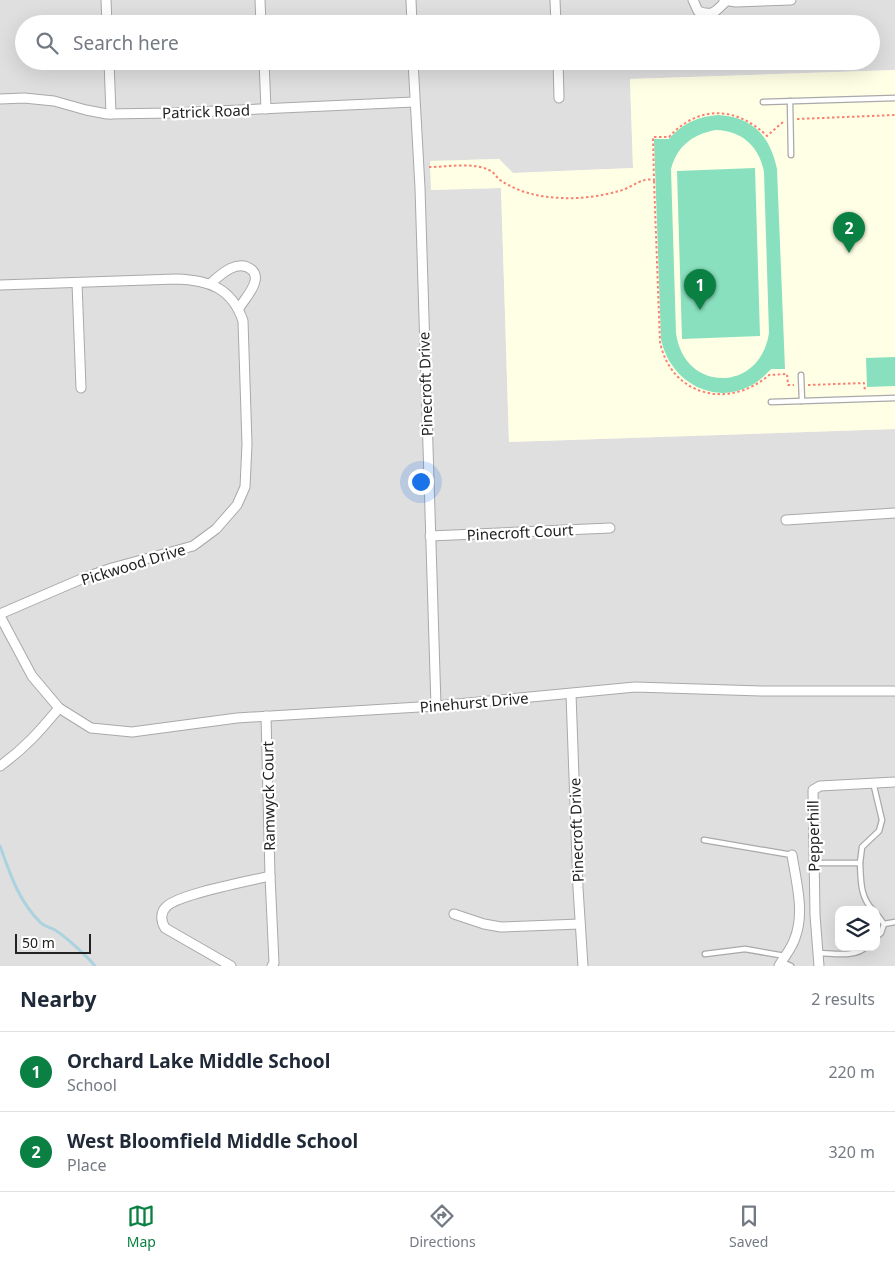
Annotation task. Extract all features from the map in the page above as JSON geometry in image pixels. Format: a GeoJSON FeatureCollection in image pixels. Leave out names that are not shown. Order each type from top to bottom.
{"type":"FeatureCollection","features":[{"type":"Feature","properties":{"kind":"street"},"geometry":{"type":"LineString","coordinates":[[106,0],[107,15]]}},
{"type":"Feature","properties":{"kind":"street"},"geometry":{"type":"LineString","coordinates":[[260,0],[261,15]]}},
{"type":"Feature","properties":{"kind":"street"},"geometry":{"type":"LineString","coordinates":[[411,0],[412,15]]}},
{"type":"Feature","properties":{"kind":"street"},"geometry":{"type":"LineString","coordinates":[[555,0],[556,15]]}},
{"type":"Feature","properties":{"kind":"street"},"geometry":{"type":"LineString","coordinates":[[692,0],[698,11],[706,14],[712,14],[725,0],[736,2],[791,0]]}},
{"type":"Feature","properties":{"kind":"street"},"geometry":{"type":"LineString","coordinates":[[109,70],[111,114]]}},
{"type":"Feature","properties":{"kind":"street"},"geometry":{"type":"LineString","coordinates":[[264,70],[266,109]]}},
{"type":"Feature","properties":{"kind":"street","name":"Pinecroft Drive"},"geometry":{"type":"LineString","coordinates":[[413,70],[419,168],[436,706]]}},
{"type":"Feature","properties":{"kind":"street"},"geometry":{"type":"LineString","coordinates":[[558,70],[559,98]]}},
{"type":"Feature","properties":{"kind":"street","name":"Patrick Road"},"geometry":{"type":"LineString","coordinates":[[0,99],[24,98],[54,101],[86,110],[111,114],[414,102]]}},
{"type":"Feature","properties":{"kind":"street"},"geometry":{"type":"LineString","coordinates":[[0,285],[192,279],[211,283],[228,296],[238,308],[255,282],[255,275],[244,266],[236,266],[221,274],[211,283]]}},
{"type":"Feature","properties":{"kind":"street"},"geometry":{"type":"LineString","coordinates":[[77,282],[81,388]]}},
{"type":"Feature","properties":{"kind":"street","name":"Pickwood Drive"},"geometry":{"type":"LineString","coordinates":[[0,615],[86,577],[193,546],[216,529],[237,505],[245,487],[248,444],[243,321],[238,308]]}},
{"type":"Feature","properties":{"kind":"street"},"geometry":{"type":"LineString","coordinates":[[786,520],[895,514]]}},
{"type":"Feature","properties":{"kind":"street","name":"Pinecroft Court"},"geometry":{"type":"LineString","coordinates":[[430,536],[610,528]]}},
{"type":"Feature","properties":{"kind":"street","name":"Pinehurst Drive"},"geometry":{"type":"LineString","coordinates":[[0,615],[32,676],[58,708],[91,728],[132,732],[237,718],[436,706],[635,687],[761,691],[895,691]]}},
{"type":"Feature","properties":{"kind":"street","name":"Pinecroft Drive"},"geometry":{"type":"LineString","coordinates":[[571,694],[582,966]]}},
{"type":"Feature","properties":{"kind":"street"},"geometry":{"type":"LineString","coordinates":[[0,766],[27,745],[58,708]]}},
{"type":"Feature","properties":{"kind":"street","name":"Ramwyck Court"},"geometry":{"type":"LineString","coordinates":[[266,716],[274,963],[272,966]]}},
{"type":"Feature","properties":{"kind":"street","name":"Pepperhill"},"geometry":{"type":"LineString","coordinates":[[819,966],[815,915],[813,790],[820,786],[895,782]]}},
{"type":"Feature","properties":{"kind":"street"},"geometry":{"type":"LineString","coordinates":[[784,962],[795,939],[800,921],[799,895],[792,855]]}},
{"type":"Feature","properties":{"kind":"street"},"geometry":{"type":"LineString","coordinates":[[231,966],[165,928],[162,922],[162,914],[167,906],[182,897],[270,876]]}},
{"type":"Feature","properties":{"kind":"street"},"geometry":{"type":"LineString","coordinates":[[454,914],[500,927],[580,924]]}},
{"type":"Feature","properties":{"kind":"lane"},"geometry":{"type":"LineString","coordinates":[[763,102],[895,98]]}},
{"type":"Feature","properties":{"kind":"lane"},"geometry":{"type":"LineString","coordinates":[[790,101],[791,155]]}},
{"type":"Feature","properties":{"kind":"lane"},"geometry":{"type":"LineString","coordinates":[[801,375],[802,401]]}},
{"type":"Feature","properties":{"kind":"lane"},"geometry":{"type":"LineString","coordinates":[[771,402],[895,398]]}},
{"type":"Feature","properties":{"kind":"lane"},"geometry":{"type":"LineString","coordinates":[[869,906],[863,896],[860,863],[862,847],[879,831],[882,820],[873,782]]}},
{"type":"Feature","properties":{"kind":"lane"},"geometry":{"type":"LineString","coordinates":[[704,840],[792,855]]}},
{"type":"Feature","properties":{"kind":"lane"},"geometry":{"type":"LineString","coordinates":[[814,863],[860,863]]}},
{"type":"Feature","properties":{"kind":"lane"},"geometry":{"type":"LineString","coordinates":[[880,918],[884,924]]}},
{"type":"Feature","properties":{"kind":"lane"},"geometry":{"type":"LineString","coordinates":[[884,924],[895,922]]}},
{"type":"Feature","properties":{"kind":"lane"},"geometry":{"type":"LineString","coordinates":[[880,934],[884,924]]}},
{"type":"Feature","properties":{"kind":"lane"},"geometry":{"type":"LineString","coordinates":[[705,954],[746,949],[784,962]]}},
{"type":"Feature","properties":{"kind":"lane"},"geometry":{"type":"LineString","coordinates":[[818,953],[853,953],[862,951]]}},
{"type":"Feature","properties":{"kind":"path"},"geometry":{"type":"LineString","coordinates":[[872,391],[864,391],[864,383],[788,386],[787,374],[769,375],[744,391],[723,395],[710,394],[689,386],[678,378],[666,360],[660,342],[652,137],[669,137],[677,128],[690,119],[721,113],[734,115],[756,125],[767,136],[784,121],[790,120],[895,115]]}},
{"type":"Feature","properties":{"kind":"path"},"geometry":{"type":"LineString","coordinates":[[419,168],[478,166],[491,170],[498,179],[520,191],[544,197],[570,198],[620,191],[644,179],[654,180]]}},
{"type":"Feature","properties":{"kind":"shaded area"},"geometry":{"type":"Polygon","coordinates":[[[0,0],[895,0],[895,70],[630,79],[633,168],[513,173],[499,159],[430,161],[431,190],[501,188],[509,442],[895,429],[895,966],[0,966],[0,0]]]}},
{"type":"Feature","properties":{"kind":"shaded area"},"geometry":{"type":"Polygon","coordinates":[[[895,70],[895,429],[509,442],[501,188],[431,190],[430,161],[499,159],[513,173],[633,168],[630,79],[895,70]]]}},
{"type":"Feature","properties":{"kind":"green space"},"geometry":{"type":"Polygon","coordinates":[[[710,116],[730,117],[750,124],[764,138],[774,157],[777,169],[785,369],[771,369],[750,386],[736,391],[721,393],[707,391],[683,377],[673,366],[666,354],[661,339],[654,139],[669,139],[685,125],[697,119],[710,116]],[[716,130],[708,132],[687,142],[677,154],[671,169],[676,333],[682,353],[693,367],[707,375],[722,378],[738,375],[752,367],[763,353],[769,333],[764,172],[758,155],[748,142],[734,133],[716,130]]]}},
{"type":"Feature","properties":{"kind":"green space"},"geometry":{"type":"Polygon","coordinates":[[[755,168],[760,336],[682,339],[677,171],[755,168]]]}},
{"type":"Feature","properties":{"kind":"green space"},"geometry":{"type":"Polygon","coordinates":[[[895,357],[895,386],[867,387],[866,358],[895,357]]]}},
{"type":"Feature","properties":{"kind":"waterway"},"geometry":{"type":"LineString","coordinates":[[0,846],[16,887],[33,915],[43,924],[64,937],[95,966]]}},
{"type":"Feature","properties":{"kind":"place","name":"West Bloomfield Middle School"},"geometry":{"type":"Point","coordinates":[849,253]}},
{"type":"Feature","properties":{"kind":"place","name":"Orchard Lake Middle School"},"geometry":{"type":"Point","coordinates":[700,310]}}]}
